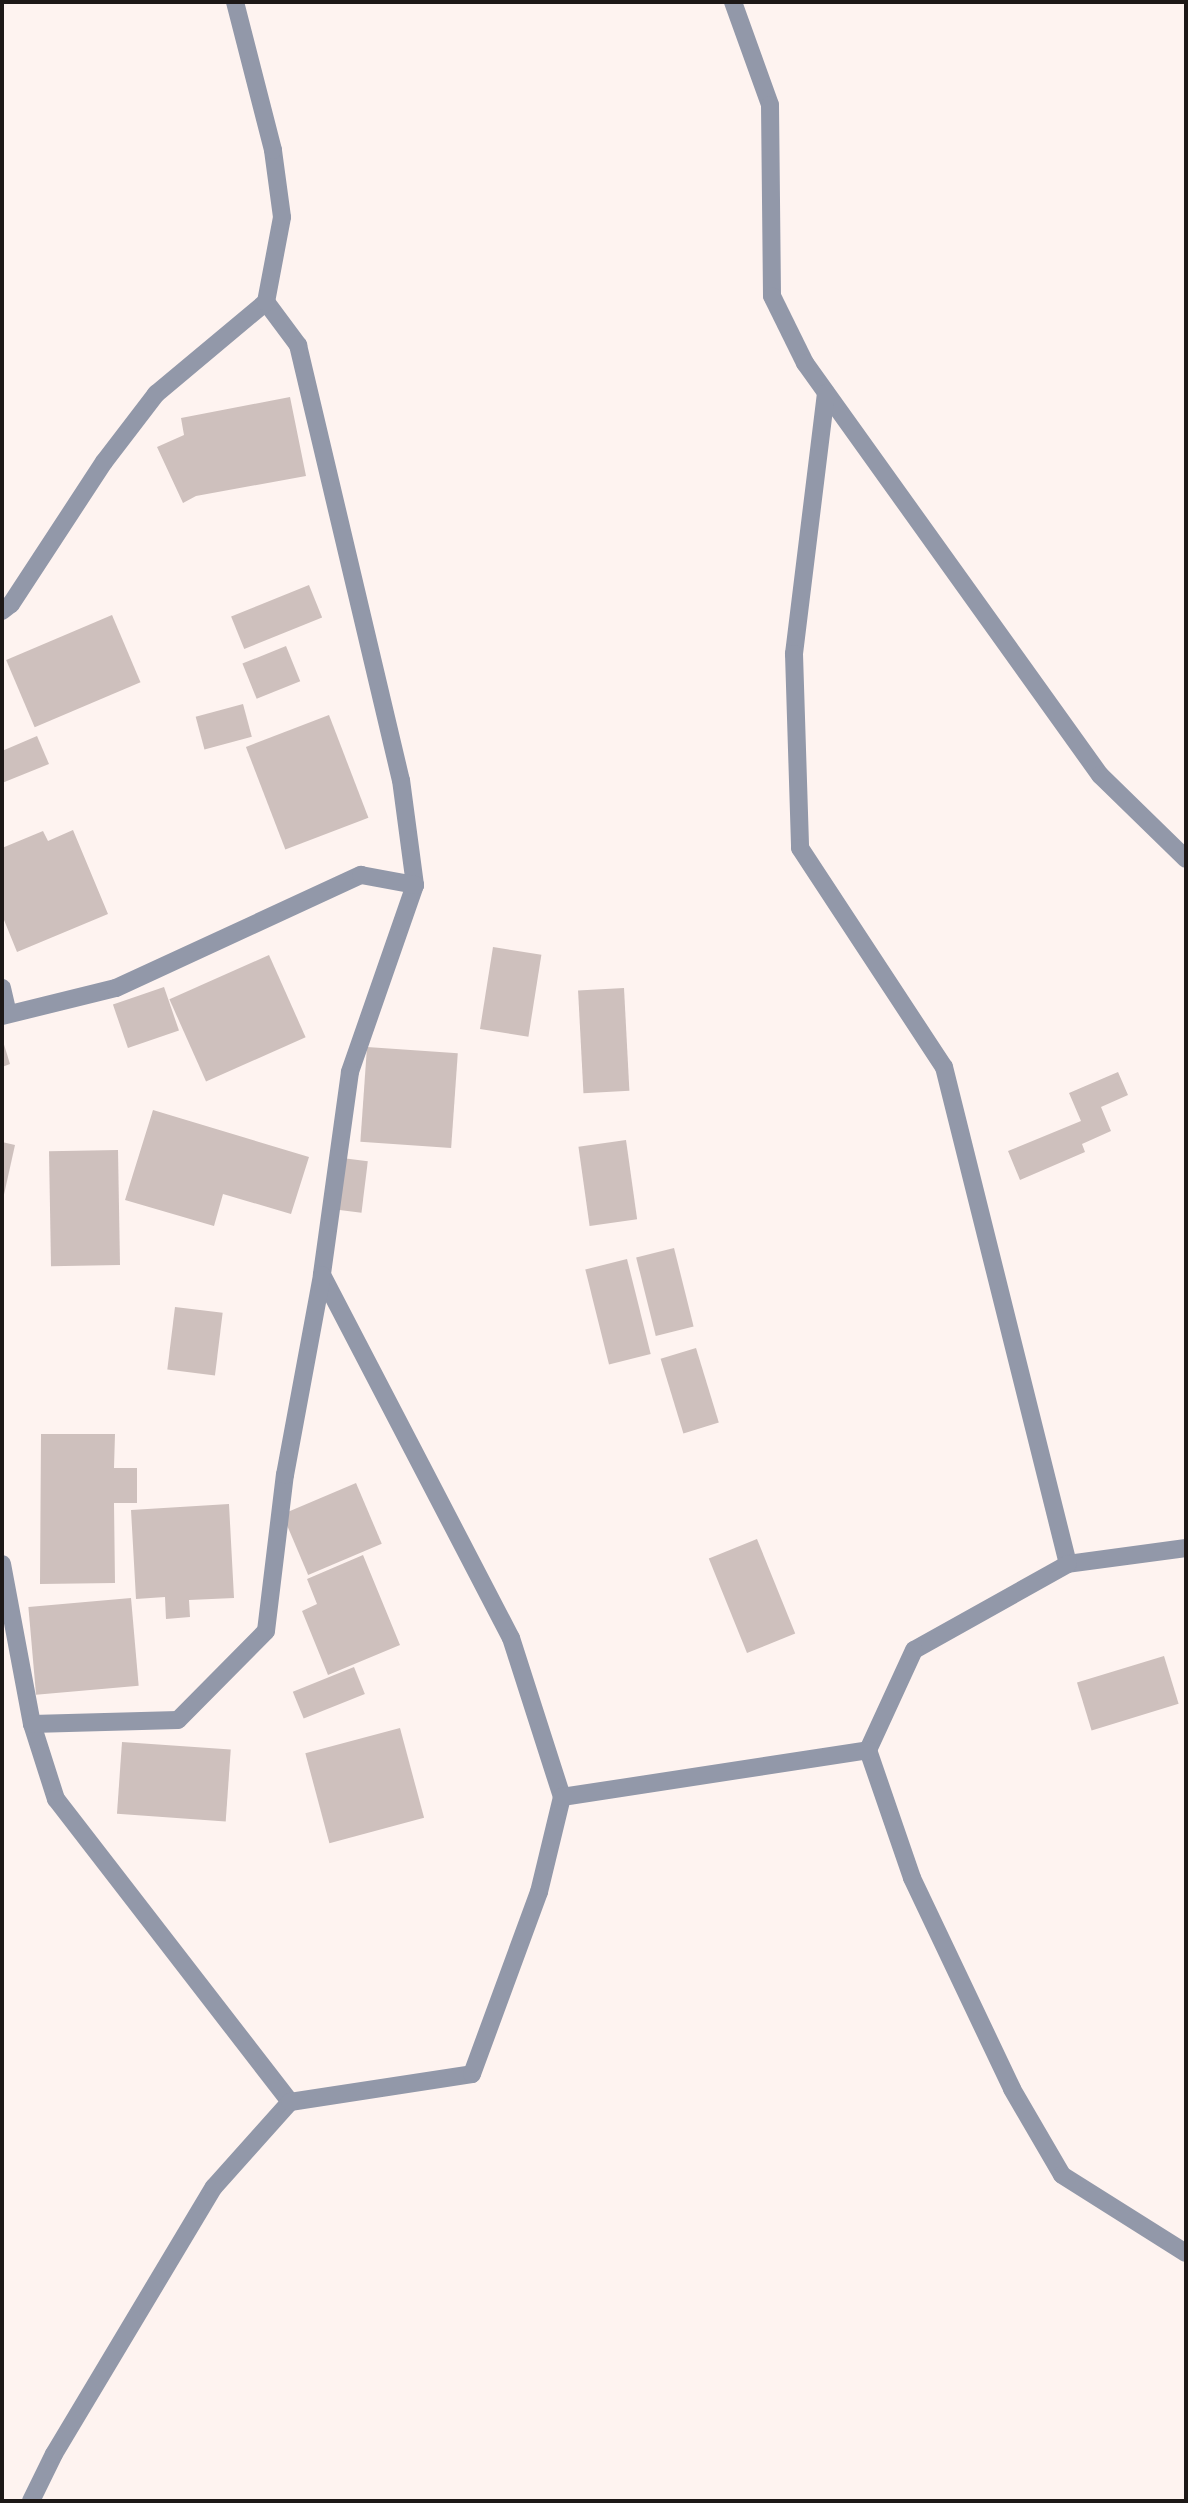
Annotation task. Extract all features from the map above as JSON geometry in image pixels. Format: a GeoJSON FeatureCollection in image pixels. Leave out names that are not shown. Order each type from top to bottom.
{"type":"FeatureCollection","features":[{"type":"Feature","properties":{"kind":"street"},"geometry":{"type":"LineString","coordinates":[[2,611],[11,604],[104,462],[156,394],[267,302],[282,217],[273,150],[234,2]]}},
{"type":"Feature","properties":{"kind":"street"},"geometry":{"type":"LineString","coordinates":[[733,2],[770,105],[772,296],[805,363],[1100,775],[1186,859]]}},
{"type":"Feature","properties":{"kind":"street"},"geometry":{"type":"LineString","coordinates":[[32,1724],[178,1720],[266,1630],[285,1475],[322,1276],[349,1072],[415,885],[401,780],[298,345],[267,302]]}},
{"type":"Feature","properties":{"kind":"street"},"geometry":{"type":"LineString","coordinates":[[826,393],[794,654],[800,848],[944,1068],[1068,1564]]}},
{"type":"Feature","properties":{"kind":"street"},"geometry":{"type":"LineString","coordinates":[[2,988],[5,1014],[116,988],[360,875],[415,885]]}},
{"type":"Feature","properties":{"kind":"street"},"geometry":{"type":"LineString","coordinates":[[31,2501],[54,2454],[214,2187],[290,2102],[472,2074],[539,1892],[562,1797],[512,1638],[322,1276]]}},
{"type":"Feature","properties":{"kind":"street"},"geometry":{"type":"LineString","coordinates":[[1186,1548],[1068,1564],[914,1650],[868,1750],[912,1878],[1012,2089],[1062,2175],[1186,2253]]}},
{"type":"Feature","properties":{"kind":"street"},"geometry":{"type":"LineString","coordinates":[[2,1564],[32,1724],[55,1799],[290,2102]]}},
{"type":"Feature","properties":{"kind":"street"},"geometry":{"type":"LineString","coordinates":[[562,1797],[868,1750]]}},
{"type":"Feature","properties":{"kind":"building"},"geometry":{"type":"Polygon","coordinates":[[[290,397],[306,476],[196,496],[183,503],[157,447],[184,435],[181,418],[290,397]]]}},
{"type":"Feature","properties":{"kind":"building"},"geometry":{"type":"Polygon","coordinates":[[[309,585],[322,617],[244,649],[231,616],[309,585]]]}},
{"type":"Feature","properties":{"kind":"building"},"geometry":{"type":"Polygon","coordinates":[[[112,615],[141,682],[35,727],[6,660],[112,615]]]}},
{"type":"Feature","properties":{"kind":"building"},"geometry":{"type":"Polygon","coordinates":[[[286,646],[300,681],[257,699],[242,664],[286,646]]]}},
{"type":"Feature","properties":{"kind":"building"},"geometry":{"type":"Polygon","coordinates":[[[243,704],[252,737],[204,750],[196,717],[243,704]]]}},
{"type":"Feature","properties":{"kind":"building"},"geometry":{"type":"Polygon","coordinates":[[[329,715],[368,818],[285,850],[246,747],[329,715]]]}},
{"type":"Feature","properties":{"kind":"building"},"geometry":{"type":"Polygon","coordinates":[[[37,736],[49,764],[2,783],[2,751],[37,736]]]}},
{"type":"Feature","properties":{"kind":"building"},"geometry":{"type":"Polygon","coordinates":[[[73,830],[108,914],[17,952],[2,915],[2,848],[43,831],[48,841],[73,830]]]}},
{"type":"Feature","properties":{"kind":"building"},"geometry":{"type":"Polygon","coordinates":[[[493,947],[541,955],[528,1037],[480,1029],[493,947]]]}},
{"type":"Feature","properties":{"kind":"building"},"geometry":{"type":"Polygon","coordinates":[[[269,955],[306,1037],[206,1082],[169,999],[269,955]]]}},
{"type":"Feature","properties":{"kind":"building"},"geometry":{"type":"Polygon","coordinates":[[[164,987],[179,1030],[128,1048],[113,1005],[164,987]]]}},
{"type":"Feature","properties":{"kind":"building"},"geometry":{"type":"Polygon","coordinates":[[[624,988],[629,1091],[583,1093],[578,990],[624,988]]]}},
{"type":"Feature","properties":{"kind":"building"},"geometry":{"type":"Polygon","coordinates":[[[2,1038],[10,1064],[2,1067],[2,1038]]]}},
{"type":"Feature","properties":{"kind":"building"},"geometry":{"type":"Polygon","coordinates":[[[367,1047],[458,1053],[451,1148],[360,1142],[367,1047]]]}},
{"type":"Feature","properties":{"kind":"building"},"geometry":{"type":"Polygon","coordinates":[[[1118,1072],[1128,1095],[1101,1107],[1111,1131],[1082,1144],[1085,1152],[1020,1180],[1008,1151],[1081,1121],[1069,1093],[1118,1072]]]}},
{"type":"Feature","properties":{"kind":"building"},"geometry":{"type":"Polygon","coordinates":[[[153,1110],[309,1157],[291,1214],[223,1194],[214,1226],[125,1200],[153,1110]]]}},
{"type":"Feature","properties":{"kind":"building"},"geometry":{"type":"Polygon","coordinates":[[[626,1140],[637,1219],[590,1226],[578,1147],[626,1140]]]}},
{"type":"Feature","properties":{"kind":"building"},"geometry":{"type":"Polygon","coordinates":[[[2,1142],[15,1145],[3,1199],[2,1199],[2,1142]]]}},
{"type":"Feature","properties":{"kind":"building"},"geometry":{"type":"Polygon","coordinates":[[[118,1150],[120,1265],[51,1266],[49,1151],[118,1150]]]}},
{"type":"Feature","properties":{"kind":"building"},"geometry":{"type":"Polygon","coordinates":[[[342,1158],[368,1161],[361,1213],[336,1210],[342,1158]]]}},
{"type":"Feature","properties":{"kind":"building"},"geometry":{"type":"Polygon","coordinates":[[[674,1248],[694,1327],[656,1336],[636,1257],[674,1248]]]}},
{"type":"Feature","properties":{"kind":"building"},"geometry":{"type":"Polygon","coordinates":[[[627,1259],[651,1354],[609,1364],[585,1269],[627,1259]]]}},
{"type":"Feature","properties":{"kind":"building"},"geometry":{"type":"Polygon","coordinates":[[[175,1307],[223,1313],[215,1375],[167,1370],[175,1307]]]}},
{"type":"Feature","properties":{"kind":"building"},"geometry":{"type":"Polygon","coordinates":[[[696,1348],[719,1423],[683,1433],[661,1359],[696,1348]]]}},
{"type":"Feature","properties":{"kind":"building"},"geometry":{"type":"Polygon","coordinates":[[[41,1434],[115,1434],[114,1468],[137,1468],[137,1503],[114,1503],[115,1583],[40,1584],[41,1434]]]}},
{"type":"Feature","properties":{"kind":"building"},"geometry":{"type":"Polygon","coordinates":[[[356,1483],[382,1544],[308,1575],[282,1514],[356,1483]]]}},
{"type":"Feature","properties":{"kind":"building"},"geometry":{"type":"Polygon","coordinates":[[[229,1504],[234,1598],[189,1600],[190,1617],[166,1619],[165,1597],[136,1599],[131,1510],[229,1504]]]}},
{"type":"Feature","properties":{"kind":"building"},"geometry":{"type":"Polygon","coordinates":[[[757,1539],[795,1634],[747,1653],[709,1558],[757,1539]]]}},
{"type":"Feature","properties":{"kind":"building"},"geometry":{"type":"Polygon","coordinates":[[[363,1555],[400,1645],[328,1675],[302,1611],[317,1604],[307,1579],[363,1555]]]}},
{"type":"Feature","properties":{"kind":"building"},"geometry":{"type":"Polygon","coordinates":[[[131,1598],[139,1686],[36,1695],[28,1607],[131,1598]]]}},
{"type":"Feature","properties":{"kind":"building"},"geometry":{"type":"Polygon","coordinates":[[[1164,1656],[1179,1704],[1092,1730],[1077,1683],[1164,1656]]]}},
{"type":"Feature","properties":{"kind":"building"},"geometry":{"type":"Polygon","coordinates":[[[354,1667],[365,1694],[304,1719],[293,1692],[354,1667]]]}},
{"type":"Feature","properties":{"kind":"building"},"geometry":{"type":"Polygon","coordinates":[[[400,1728],[424,1818],[329,1843],[305,1753],[400,1728]]]}},
{"type":"Feature","properties":{"kind":"building"},"geometry":{"type":"Polygon","coordinates":[[[122,1742],[231,1750],[226,1821],[117,1814],[122,1742]]]}}]}
